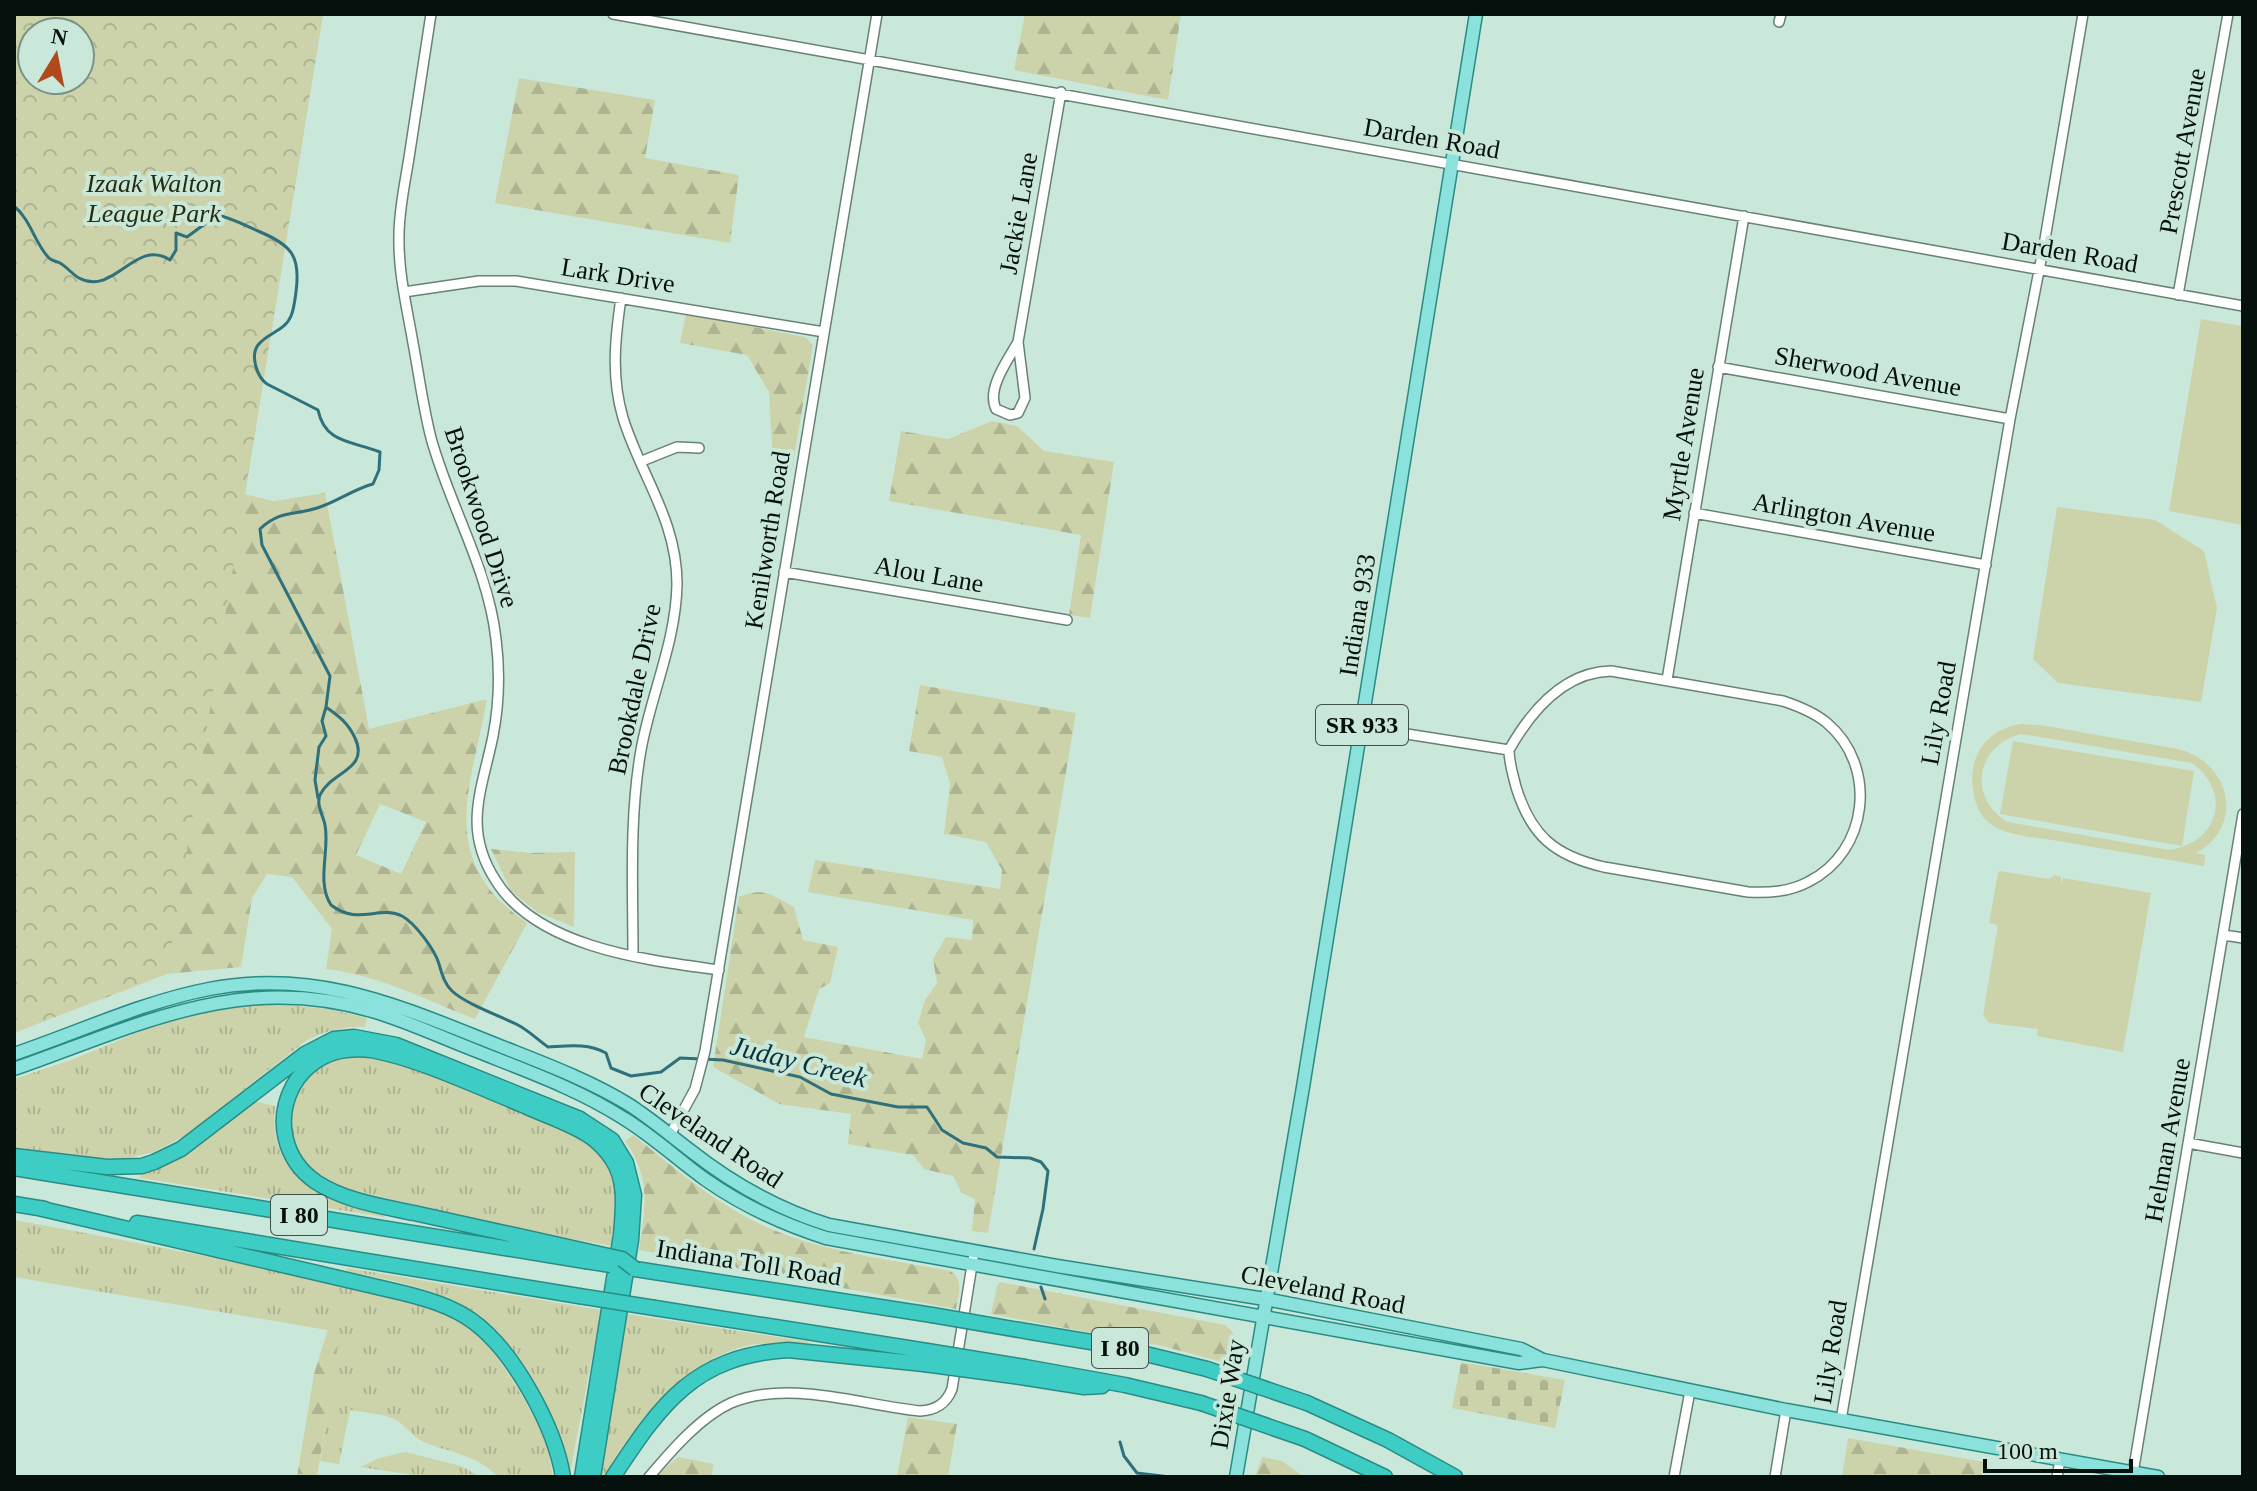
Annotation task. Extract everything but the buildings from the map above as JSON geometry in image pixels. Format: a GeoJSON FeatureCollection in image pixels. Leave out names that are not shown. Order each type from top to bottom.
{"type":"FeatureCollection","features":[{"type":"Feature","properties":{"kind":"highway"},"geometry":{"type":"LineString","coordinates":[[14,1156],[107,1167],[142,1166],[154,1162],[181,1149],[305,1054],[334,1039],[354,1037],[396,1045],[580,1119],[612,1140],[626,1163],[634,1195],[631,1240],[593,1477]]}},
{"type":"Feature","properties":{"kind":"highway"},"geometry":{"type":"LineString","coordinates":[[582,1477],[621,1235],[624,1201],[622,1181],[614,1161],[589,1135],[561,1122],[456,1079],[371,1050],[343,1050],[329,1054],[316,1061],[292,1087],[284,1109],[284,1135],[288,1149],[302,1170],[330,1190],[369,1203],[585,1256]]}},
{"type":"Feature","properties":{"kind":"highway","name":"I 80"},"geometry":{"type":"LineString","coordinates":[[14,1168],[585,1256]]}},
{"type":"Feature","properties":{"kind":"highway","name":"I 80"},"geometry":{"type":"LineString","coordinates":[[14,1204],[655,1308],[925,1357],[1125,1385],[1201,1403],[1305,1439],[1385,1477]]}},
{"type":"Feature","properties":{"kind":"highway"},"geometry":{"type":"LineString","coordinates":[[38,1208],[403,1293],[459,1312],[495,1341],[527,1390],[551,1431],[563,1477]]}},
{"type":"Feature","properties":{"kind":"highway","name":"Indiana Toll Road"},"geometry":{"type":"LineString","coordinates":[[585,1256],[622,1259],[635,1269],[932,1315],[1148,1354],[1207,1369],[1307,1403],[1388,1440],[1455,1477]]}},
{"type":"Feature","properties":{"kind":"highway"},"geometry":{"type":"LineString","coordinates":[[613,1477],[666,1404],[688,1383],[728,1362],[788,1350],[925,1357]]}},
{"type":"Feature","properties":{"kind":"main road","name":"Indiana 933"},"geometry":{"type":"LineString","coordinates":[[1262,1318],[1303,1087],[1476,14]]}},
{"type":"Feature","properties":{"kind":"main road","name":"Cleveland Road"},"geometry":{"type":"LineString","coordinates":[[14,1054],[178,996],[244,984],[311,986],[376,998],[601,1089],[628,1104],[739,1185],[799,1216],[857,1231],[974,1252],[1265,1299],[1521,1349],[1543,1360],[1690,1391],[2158,1477]]}},
{"type":"Feature","properties":{"kind":"main road","name":"Cleveland Road"},"geometry":{"type":"LineString","coordinates":[[14,1069],[154,1018],[214,1002],[279,997],[343,1004],[403,1022],[595,1102],[645,1132],[732,1197],[793,1227],[855,1245],[1262,1318],[1519,1363],[1543,1360]]}},
{"type":"Feature","properties":{"kind":"main road","name":"Dixie Way"},"geometry":{"type":"LineString","coordinates":[[1237,1472],[1262,1318]]}},
{"type":"Feature","properties":{"kind":"street","name":"Brookwood Drive"},"geometry":{"type":"LineString","coordinates":[[431,14],[400,214],[399,256],[430,433],[454,506],[482,574],[496,639],[498,680],[493,734],[476,807],[480,849],[507,897],[567,935],[633,956],[719,970]]}},
{"type":"Feature","properties":{"kind":"street","name":"Darden Road"},"geometry":{"type":"LineString","coordinates":[[613,14],[2243,306]]}},
{"type":"Feature","properties":{"kind":"street","name":"Kenilworth Road"},"geometry":{"type":"LineString","coordinates":[[670,1135],[691,1099],[701,1073],[877,14]]}},
{"type":"Feature","properties":{"kind":"street","name":"Lily Road"},"geometry":{"type":"LineString","coordinates":[[1841,1420],[2010,419],[2083,14]]}},
{"type":"Feature","properties":{"kind":"street","name":"Prescott Avenue"},"geometry":{"type":"LineString","coordinates":[[2178,295],[2228,14]]}},
{"type":"Feature","properties":{"kind":"street","name":"Jackie Lane"},"geometry":{"type":"LineString","coordinates":[[1018,342],[993,394],[996,409],[1010,415],[1018,413],[1025,398],[1018,342],[1061,92]]}},
{"type":"Feature","properties":{"kind":"street","name":"Myrtle Avenue"},"geometry":{"type":"LineString","coordinates":[[1667,680],[1744,216]]}},
{"type":"Feature","properties":{"kind":"street","name":"Lark Drive"},"geometry":{"type":"LineString","coordinates":[[404,292],[495,280],[516,281],[824,332]]}},
{"type":"Feature","properties":{"kind":"street","name":"Brookdale Drive"},"geometry":{"type":"LineString","coordinates":[[621,298],[615,340],[615,377],[624,420],[671,532],[677,582],[672,632],[645,730],[636,793],[633,956]]}},
{"type":"Feature","properties":{"kind":"street","name":"Sherwood Avenue"},"geometry":{"type":"LineString","coordinates":[[1718,367],[2010,419]]}},
{"type":"Feature","properties":{"kind":"street"},"geometry":{"type":"LineString","coordinates":[[642,461],[677,447],[699,448]]}},
{"type":"Feature","properties":{"kind":"street","name":"Arlington Avenue"},"geometry":{"type":"LineString","coordinates":[[1694,513],[1986,565]]}},
{"type":"Feature","properties":{"kind":"street","name":"Alou Lane"},"geometry":{"type":"LineString","coordinates":[[784,572],[1067,620]]}},
{"type":"Feature","properties":{"kind":"street"},"geometry":{"type":"LineString","coordinates":[[1604,671],[1667,680],[1783,701],[1816,715],[1836,732],[1858,773],[1861,803],[1849,842],[1840,856],[1820,875],[1795,888],[1748,892],[1585,863],[1557,850],[1533,827],[1522,805],[1510,766],[1509,750],[1559,688],[1582,676],[1604,671]]}},
{"type":"Feature","properties":{"kind":"street"},"geometry":{"type":"LineString","coordinates":[[1362,727],[1509,750]]}},
{"type":"Feature","properties":{"kind":"street","name":"Helman Avenue"},"geometry":{"type":"LineString","coordinates":[[2133,1473],[2243,814]]}},
{"type":"Feature","properties":{"kind":"street"},"geometry":{"type":"LineString","coordinates":[[2224,935],[2243,938]]}},
{"type":"Feature","properties":{"kind":"street"},"geometry":{"type":"LineString","coordinates":[[2188,1143],[2243,1153]]}},
{"type":"Feature","properties":{"kind":"street"},"geometry":{"type":"LineString","coordinates":[[649,1477],[701,1423],[729,1404],[761,1394],[798,1394],[920,1411],[943,1403],[952,1389],[974,1252]]}},
{"type":"Feature","properties":{"kind":"street"},"geometry":{"type":"LineString","coordinates":[[1674,1477],[1690,1391]]}},
{"type":"Feature","properties":{"kind":"street"},"geometry":{"type":"LineString","coordinates":[[1775,1477],[1786,1410]]}},
{"type":"Feature","properties":{"kind":"street"},"geometry":{"type":"LineString","coordinates":[[2057,1477],[2060,1460]]}},
{"type":"Feature","properties":{"kind":"green space","name":"Izaak Walton League Park"},"geometry":{"type":"Polygon","coordinates":[[[14,14],[323,14],[245,494],[274,501],[325,493],[369,729],[487,699],[468,793],[466,821],[470,848],[480,874],[498,899],[527,923],[475,1019],[383,982],[326,969],[332,929],[292,877],[267,874],[252,898],[241,967],[167,974],[169,960],[15,343],[14,14]],[[380,804],[356,855],[401,874],[426,822],[380,804]]]}},
{"type":"Feature","properties":{"kind":"green space","name":"Izaak Walton League Park"},"geometry":{"type":"Polygon","coordinates":[[[14,14],[323,14],[167,974],[14,1033],[14,14]]]}},
{"type":"Feature","properties":{"kind":"green space"},"geometry":{"type":"Polygon","coordinates":[[[1025,14],[1181,14],[1168,100],[1014,70],[1025,14]]]}},
{"type":"Feature","properties":{"kind":"green space"},"geometry":{"type":"Polygon","coordinates":[[[519,78],[655,100],[645,158],[739,175],[730,243],[495,203],[519,78]]]}},
{"type":"Feature","properties":{"kind":"green space"},"geometry":{"type":"Polygon","coordinates":[[[686,314],[805,337],[813,345],[792,469],[773,465],[769,392],[747,355],[680,343],[686,314]]]}},
{"type":"Feature","properties":{"kind":"green space"},"geometry":{"type":"Polygon","coordinates":[[[2201,319],[2243,326],[2243,525],[2169,511],[2201,319]]]}},
{"type":"Feature","properties":{"kind":"green space"},"geometry":{"type":"Polygon","coordinates":[[[992,421],[1017,426],[1044,451],[1114,462],[1090,618],[1069,615],[1081,535],[889,501],[901,431],[948,439],[992,421]]]}},
{"type":"Feature","properties":{"kind":"green space"},"geometry":{"type":"Polygon","coordinates":[[[2057,507],[2155,520],[2204,551],[2217,608],[2201,702],[2058,683],[2033,659],[2057,507]]]}},
{"type":"Feature","properties":{"kind":"green space"},"geometry":{"type":"Polygon","coordinates":[[[920,685],[1076,713],[988,1233],[972,1231],[975,1199],[962,1193],[953,1176],[924,1169],[913,1155],[848,1144],[851,1114],[779,1104],[713,1067],[739,897],[762,892],[794,907],[803,940],[838,947],[830,983],[819,989],[804,1037],[922,1059],[926,1040],[918,1023],[925,1000],[937,983],[933,959],[946,937],[972,940],[973,920],[808,892],[815,860],[1000,889],[1002,870],[986,842],[944,834],[950,784],[942,757],[909,751],[920,685]]]}},
{"type":"Feature","properties":{"kind":"green space"},"geometry":{"type":"Polygon","coordinates":[[[2040,725],[2178,749],[2196,756],[2220,780],[2225,795],[2226,811],[2222,827],[2212,841],[2196,853],[2205,855],[2204,866],[2016,834],[1988,822],[1975,799],[1973,769],[1988,739],[2008,727],[2040,725]],[[2021,734],[1994,749],[1986,760],[1982,787],[1986,800],[2008,822],[2169,850],[2199,838],[2214,815],[2216,802],[2213,788],[2192,763],[2021,734]]]}},
{"type":"Feature","properties":{"kind":"green space"},"geometry":{"type":"Polygon","coordinates":[[[2013,741],[2194,771],[2182,846],[2000,814],[2013,741]]]}},
{"type":"Feature","properties":{"kind":"green space"},"geometry":{"type":"Polygon","coordinates":[[[491,849],[532,853],[575,852],[574,927],[537,912],[511,891],[491,849]]]}},
{"type":"Feature","properties":{"kind":"green space"},"geometry":{"type":"Polygon","coordinates":[[[2000,871],[2049,879],[2055,875],[2061,877],[2061,884],[2063,878],[2151,893],[2123,1052],[2037,1036],[2038,1029],[1989,1023],[1983,1015],[1998,925],[1989,923],[2000,871]]]}},
{"type":"Feature","properties":{"kind":"green space"},"geometry":{"type":"Polygon","coordinates":[[[273,1004],[330,1009],[367,1018],[365,1027],[335,1030],[307,1040],[186,1135],[154,1152],[118,1160],[14,1147],[14,1079],[71,1060],[166,1021],[230,1006],[273,1004]]]}},
{"type":"Feature","properties":{"kind":"green space"},"geometry":{"type":"Polygon","coordinates":[[[343,1055],[374,1056],[408,1067],[540,1118],[589,1144],[606,1162],[616,1189],[612,1246],[538,1233],[352,1190],[318,1175],[303,1160],[296,1147],[291,1120],[293,1105],[305,1079],[315,1068],[343,1055]]]}},
{"type":"Feature","properties":{"kind":"green space"},"geometry":{"type":"Polygon","coordinates":[[[254,1101],[275,1106],[275,1132],[281,1153],[304,1182],[341,1201],[384,1213],[384,1217],[140,1178],[141,1173],[187,1152],[254,1101]]]}},
{"type":"Feature","properties":{"kind":"green space"},"geometry":{"type":"Polygon","coordinates":[[[633,1135],[718,1200],[772,1229],[821,1246],[950,1271],[959,1283],[956,1309],[639,1250],[643,1181],[634,1155],[625,1141],[633,1135]]]}},
{"type":"Feature","properties":{"kind":"green space"},"geometry":{"type":"Polygon","coordinates":[[[14,1220],[385,1295],[424,1305],[459,1320],[493,1352],[526,1402],[548,1451],[553,1477],[498,1477],[473,1459],[420,1440],[394,1419],[350,1410],[339,1464],[320,1461],[339,1332],[14,1277],[14,1220]]]}},
{"type":"Feature","properties":{"kind":"green space"},"geometry":{"type":"Polygon","coordinates":[[[347,1268],[601,1310],[570,1473],[560,1437],[546,1405],[515,1354],[494,1327],[478,1314],[443,1296],[346,1271],[347,1268]]]}},
{"type":"Feature","properties":{"kind":"green space"},"geometry":{"type":"Polygon","coordinates":[[[1000,1282],[1225,1325],[1236,1339],[1234,1365],[1158,1345],[991,1314],[1000,1282]]]}},
{"type":"Feature","properties":{"kind":"green space"},"geometry":{"type":"Polygon","coordinates":[[[627,1314],[810,1342],[750,1345],[702,1365],[663,1396],[631,1434],[603,1477],[599,1477],[627,1314]]]}},
{"type":"Feature","properties":{"kind":"green space"},"geometry":{"type":"Polygon","coordinates":[[[328,1329],[340,1332],[317,1477],[297,1477],[314,1374],[328,1329]]]}},
{"type":"Feature","properties":{"kind":"green space"},"geometry":{"type":"Polygon","coordinates":[[[1461,1362],[1565,1380],[1555,1428],[1452,1408],[1461,1362]]]}},
{"type":"Feature","properties":{"kind":"green space"},"geometry":{"type":"Polygon","coordinates":[[[908,1417],[957,1424],[948,1477],[897,1477],[908,1417]]]}},
{"type":"Feature","properties":{"kind":"green space"},"geometry":{"type":"Polygon","coordinates":[[[1848,1438],[1984,1462],[1981,1477],[1842,1477],[1848,1438]]]}},
{"type":"Feature","properties":{"kind":"green space"},"geometry":{"type":"Polygon","coordinates":[[[406,1452],[461,1466],[481,1477],[426,1477],[360,1467],[379,1458],[406,1452]]]}},
{"type":"Feature","properties":{"kind":"green space"},"geometry":{"type":"Polygon","coordinates":[[[678,1457],[714,1464],[711,1477],[655,1477],[678,1457]]]}},
{"type":"Feature","properties":{"kind":"green space"},"geometry":{"type":"Polygon","coordinates":[[[1262,1457],[1282,1461],[1304,1477],[1255,1477],[1262,1457]]]}},
{"type":"Feature","properties":{"kind":"waterway","name":"Juday Creek"},"geometry":{"type":"LineString","coordinates":[[14,206],[25,218],[49,258],[79,278],[92,282],[114,275],[146,256],[158,255],[170,260],[176,250],[176,233],[187,237],[217,215],[279,241],[295,260],[297,279],[292,313],[285,325],[258,345],[255,355],[258,371],[267,384],[318,410],[327,429],[334,435],[380,452],[379,470],[373,484],[320,507],[275,518],[260,529],[262,545],[330,676],[326,707],[346,724],[358,749],[353,764],[325,787],[319,799],[326,835],[324,886],[331,905],[350,914],[393,913],[402,916],[413,924],[429,945],[452,991],[518,1025],[548,1047],[577,1046],[599,1050],[606,1053],[611,1068],[631,1076],[661,1072],[680,1058],[723,1060],[800,1077],[831,1094],[898,1107],[927,1107],[942,1130],[963,1143],[986,1148],[997,1157],[1030,1158],[1041,1162],[1048,1171],[1034,1249]]}},
{"type":"Feature","properties":{"kind":"waterway","name":"Juday Creek"},"geometry":{"type":"LineString","coordinates":[[318,798],[315,780],[319,747],[326,736],[322,721],[326,707]]}},
{"type":"Feature","properties":{"kind":"waterway","name":"Juday Creek"},"geometry":{"type":"LineString","coordinates":[[1041,1287],[1045,1299]]}},
{"type":"Feature","properties":{"kind":"waterway","name":"Juday Creek"},"geometry":{"type":"LineString","coordinates":[[1120,1442],[1124,1456],[1137,1473],[1170,1477]]}}]}
